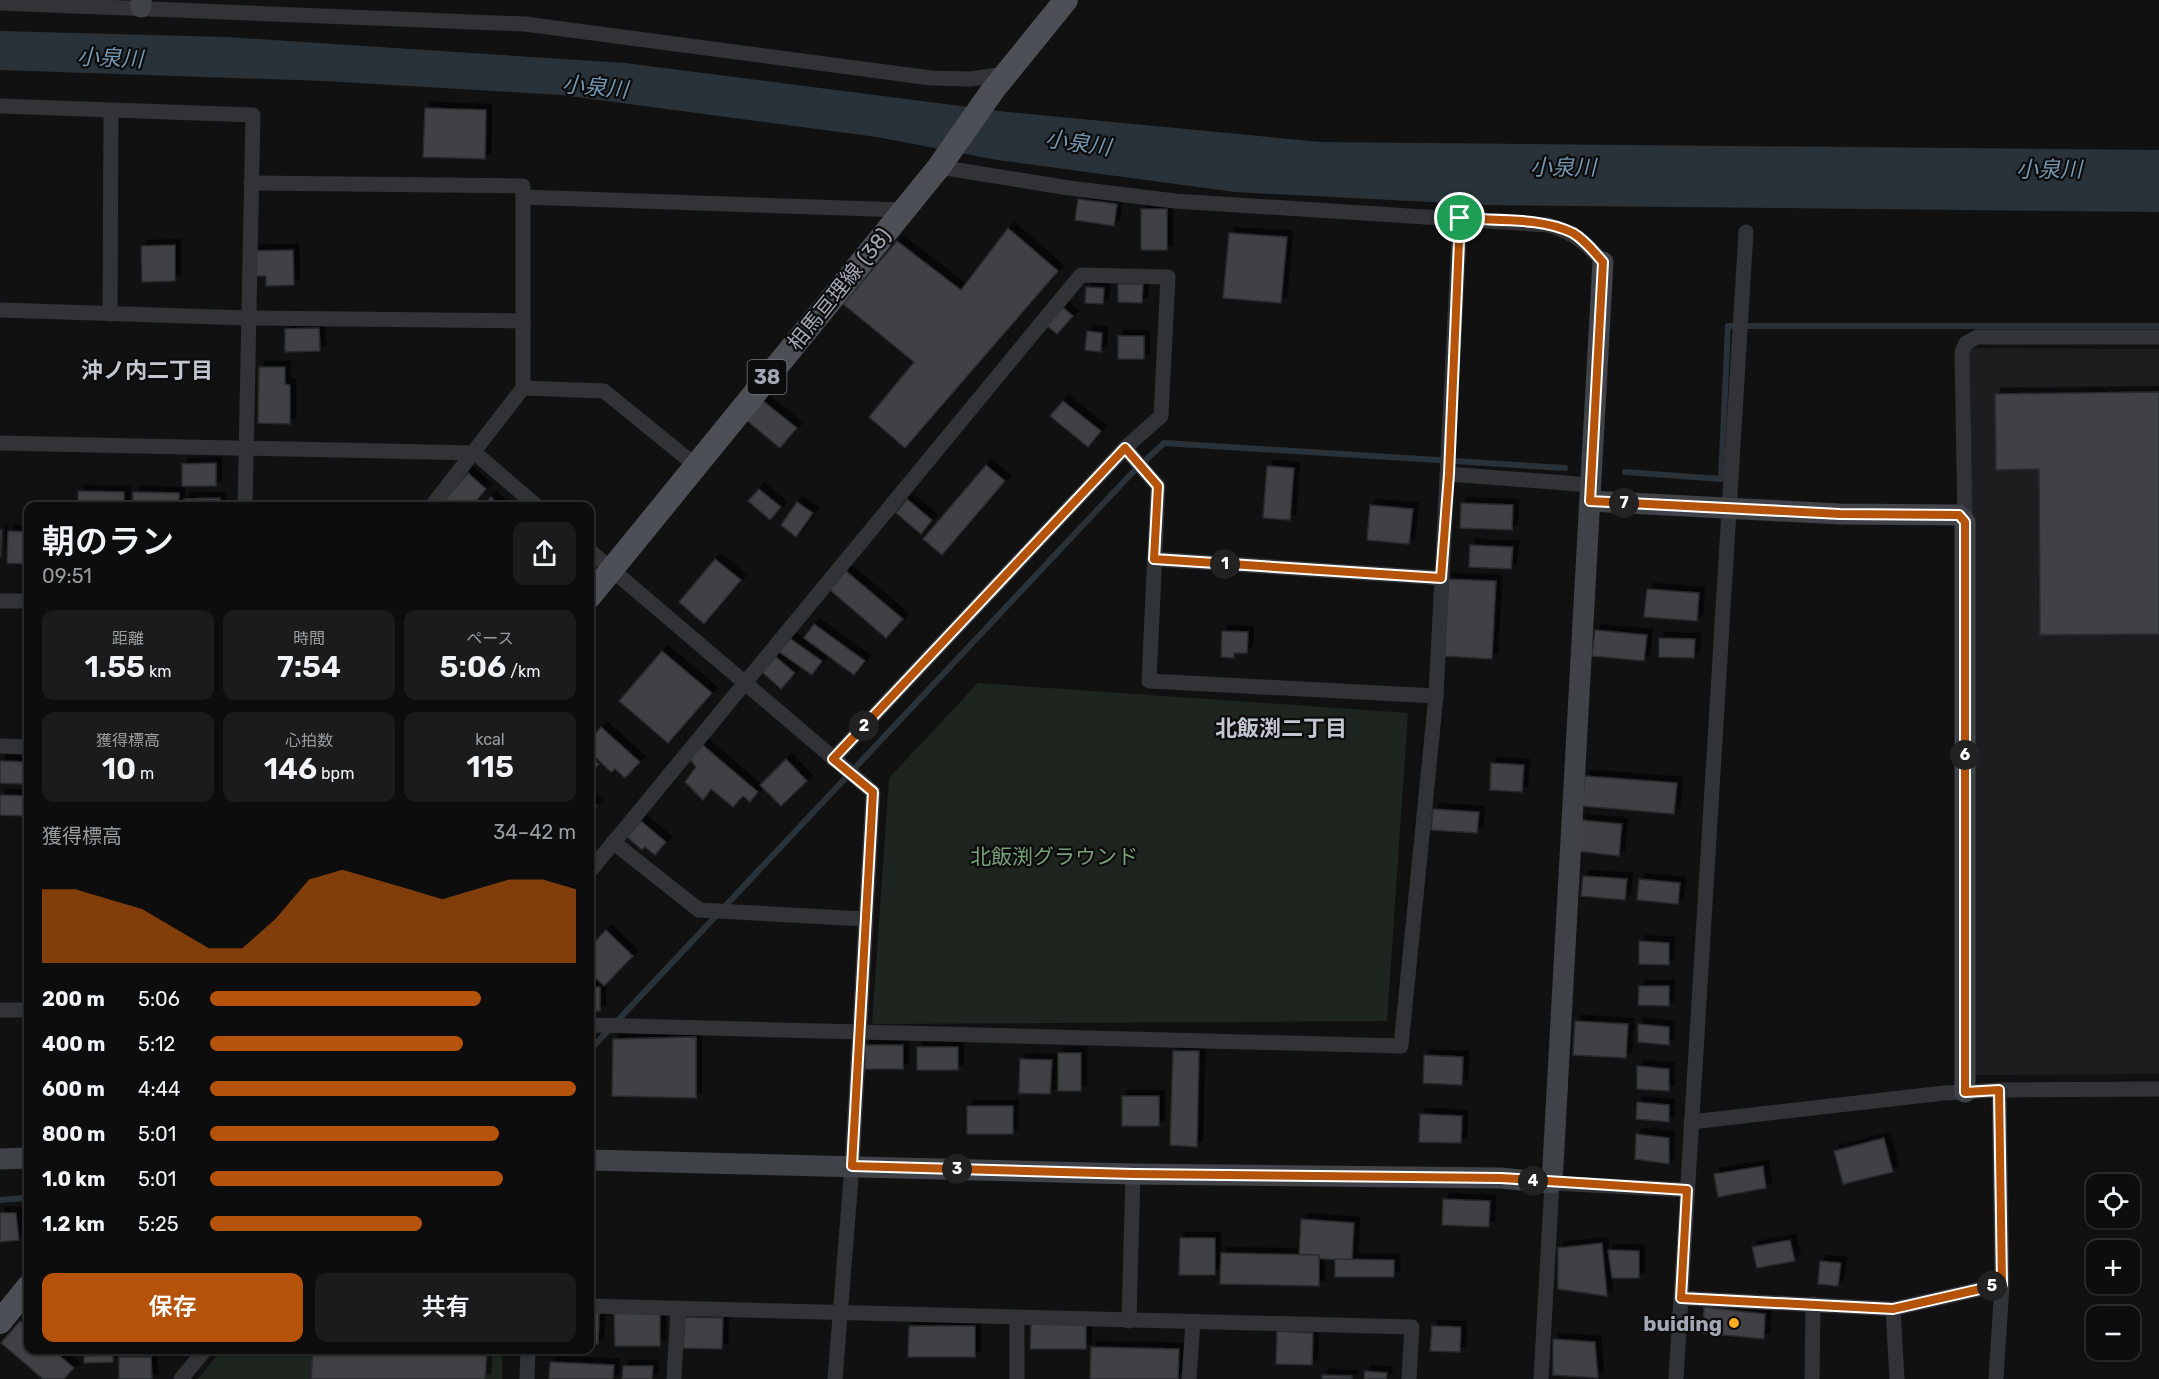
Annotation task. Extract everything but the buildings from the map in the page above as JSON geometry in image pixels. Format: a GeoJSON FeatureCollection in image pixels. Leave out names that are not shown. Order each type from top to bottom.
{"type":"FeatureCollection","features":[{"type":"Feature","properties":{"kind":"main road","name":"38"},"geometry":{"type":"LineString","coordinates":[[999,82],[1066,0]]}},
{"type":"Feature","properties":{"kind":"main road","name":"相馬亘理線 (38)"},"geometry":{"type":"LineString","coordinates":[[594,591],[942,163],[999,82]]}},
{"type":"Feature","properties":{"kind":"main road"},"geometry":{"type":"LineString","coordinates":[[0,1322],[24,1292]]}},
{"type":"Feature","properties":{"kind":"street"},"geometry":{"type":"LineString","coordinates":[[0,3],[141,3],[525,24],[931,78],[999,82]]}},
{"type":"Feature","properties":{"kind":"street"},"geometry":{"type":"LineString","coordinates":[[0,106],[253,114],[245,502]]}},
{"type":"Feature","properties":{"kind":"street"},"geometry":{"type":"LineString","coordinates":[[110,314],[111,110]]}},
{"type":"Feature","properties":{"kind":"street"},"geometry":{"type":"LineString","coordinates":[[942,163],[1069,188],[1175,201],[1549,225],[1573,233],[1589,245],[1603,262],[1541,1379]]}},
{"type":"Feature","properties":{"kind":"street"},"geometry":{"type":"LineString","coordinates":[[251,183],[524,186],[524,388],[435,502]]}},
{"type":"Feature","properties":{"kind":"street"},"geometry":{"type":"LineString","coordinates":[[524,197],[904,210]]}},
{"type":"Feature","properties":{"kind":"street"},"geometry":{"type":"LineString","coordinates":[[594,1025],[858,1034],[1401,1046],[1436,696],[1441,578],[1450,465],[1460,218]]}},
{"type":"Feature","properties":{"kind":"street"},"geometry":{"type":"LineString","coordinates":[[1676,1379],[1731,509],[1746,232]]}},
{"type":"Feature","properties":{"kind":"street"},"geometry":{"type":"LineString","coordinates":[[594,866],[743,682],[1082,275],[1168,277],[1161,416],[837,762]]}},
{"type":"Feature","properties":{"kind":"street"},"geometry":{"type":"LineString","coordinates":[[0,310],[249,318],[524,321]]}},
{"type":"Feature","properties":{"kind":"street"},"geometry":{"type":"LineString","coordinates":[[1965,1092],[1965,522],[1962,352],[1966,343],[1977,337],[2159,337]]}},
{"type":"Feature","properties":{"kind":"street"},"geometry":{"type":"LineString","coordinates":[[524,388],[604,391],[695,465]]}},
{"type":"Feature","properties":{"kind":"street"},"geometry":{"type":"LineString","coordinates":[[0,443],[474,453],[532,502]]}},
{"type":"Feature","properties":{"kind":"street"},"geometry":{"type":"LineString","coordinates":[[1127,451],[1158,486],[1149,681],[1436,696]]}},
{"type":"Feature","properties":{"kind":"street"},"geometry":{"type":"LineString","coordinates":[[1450,465],[1591,493],[1731,509],[1840,514],[1959,515],[1965,522]]}},
{"type":"Feature","properties":{"kind":"street"},"geometry":{"type":"LineString","coordinates":[[594,554],[873,792],[852,1166],[835,1379]]}},
{"type":"Feature","properties":{"kind":"street"},"geometry":{"type":"LineString","coordinates":[[1154,559],[1441,578]]}},
{"type":"Feature","properties":{"kind":"street"},"geometry":{"type":"LineString","coordinates":[[0,601],[24,602]]}},
{"type":"Feature","properties":{"kind":"street"},"geometry":{"type":"LineString","coordinates":[[0,746],[24,747]]}},
{"type":"Feature","properties":{"kind":"street"},"geometry":{"type":"LineString","coordinates":[[613,842],[699,910],[866,920]]}},
{"type":"Feature","properties":{"kind":"street"},"geometry":{"type":"LineString","coordinates":[[0,1010],[24,1010]]}},
{"type":"Feature","properties":{"kind":"street"},"geometry":{"type":"LineString","coordinates":[[1691,1122],[1965,1092],[2159,1089]]}},
{"type":"Feature","properties":{"kind":"street"},"geometry":{"type":"LineString","coordinates":[[1996,1379],[2002,1284],[1999,1090]]}},
{"type":"Feature","properties":{"kind":"street"},"geometry":{"type":"LineString","coordinates":[[0,1159],[24,1158]]}},
{"type":"Feature","properties":{"kind":"street"},"geometry":{"type":"LineString","coordinates":[[594,1160],[1133,1174],[1501,1178],[1687,1190]]}},
{"type":"Feature","properties":{"kind":"street"},"geometry":{"type":"LineString","coordinates":[[1129,1321],[1133,1174]]}},
{"type":"Feature","properties":{"kind":"street"},"geometry":{"type":"LineString","coordinates":[[1681,1298],[1893,1309],[2002,1284]]}},
{"type":"Feature","properties":{"kind":"street"},"geometry":{"type":"LineString","coordinates":[[1812,1379],[1813,1304]]}},
{"type":"Feature","properties":{"kind":"street"},"geometry":{"type":"LineString","coordinates":[[594,1306],[1412,1327],[1409,1379]]}},
{"type":"Feature","properties":{"kind":"street"},"geometry":{"type":"LineString","coordinates":[[674,1379],[678,1308]]}},
{"type":"Feature","properties":{"kind":"street"},"geometry":{"type":"LineString","coordinates":[[1893,1309],[1897,1379]]}},
{"type":"Feature","properties":{"kind":"street"},"geometry":{"type":"LineString","coordinates":[[1017,1318],[1017,1379]]}},
{"type":"Feature","properties":{"kind":"street"},"geometry":{"type":"LineString","coordinates":[[1189,1379],[1193,1322]]}},
{"type":"Feature","properties":{"kind":"street"},"geometry":{"type":"LineString","coordinates":[[181,1379],[202,1354]]}},
{"type":"Feature","properties":{"kind":"street"},"geometry":{"type":"LineString","coordinates":[[527,1379],[528,1354]]}},
{"type":"Feature","properties":{"kind":"shaded area"},"geometry":{"type":"Polygon","coordinates":[[[1969,348],[2159,349],[2159,1074],[1970,1075],[1969,348]]]}},
{"type":"Feature","properties":{"kind":"green space","name":"北飯渕グラウンド"},"geometry":{"type":"Polygon","coordinates":[[[978,683],[1408,713],[1387,1021],[872,1024],[889,778],[978,683]]]}},
{"type":"Feature","properties":{"kind":"green space"},"geometry":{"type":"Polygon","coordinates":[[[218,1354],[502,1354],[502,1379],[198,1379],[218,1354]]]}},
{"type":"Feature","properties":{"kind":"water","name":"小泉川"},"geometry":{"type":"Polygon","coordinates":[[[0,31],[226,37],[625,63],[1007,112],[1321,142],[2159,150],[2159,212],[1488,205],[1235,192],[997,160],[877,137],[561,95],[325,81],[0,70],[0,31]]]}},
{"type":"Feature","properties":{"kind":"waterway"},"geometry":{"type":"LineString","coordinates":[[1625,472],[1721,479],[1728,326],[2159,326]]}},
{"type":"Feature","properties":{"kind":"waterway"},"geometry":{"type":"LineString","coordinates":[[594,1046],[1131,474],[1164,443],[1565,468]]}},
{"type":"Feature","properties":{"kind":"waterway"},"geometry":{"type":"LineString","coordinates":[[0,1200],[24,1198]]}},
{"type":"Feature","properties":{"kind":"place","name":"buiding"},"geometry":{"type":"Point","coordinates":[1734,1323]}},
{"type":"Feature","properties":{"kind":"district","name":"沖ノ内二丁目"},"geometry":{"type":"Point","coordinates":[147,370]}},
{"type":"Feature","properties":{"kind":"district","name":"北飯渕二丁目"},"geometry":{"type":"Point","coordinates":[1281,728]}},
{"type":"Feature","properties":{"kind":"route"},"geometry":{"type":"LineString","coordinates":[[1460,218],[1549,225],[1573,233],[1589,245],[1603,262],[1590,501],[1840,514],[1959,515],[1965,522],[1965,1092],[1999,1090],[2002,1284],[1893,1309],[1681,1298],[1687,1190],[1566,1184],[1501,1178],[1133,1174],[852,1166],[873,792],[833,759],[1125,448],[1158,486],[1154,559],[1441,578],[1449,474],[1460,218]]}}]}
